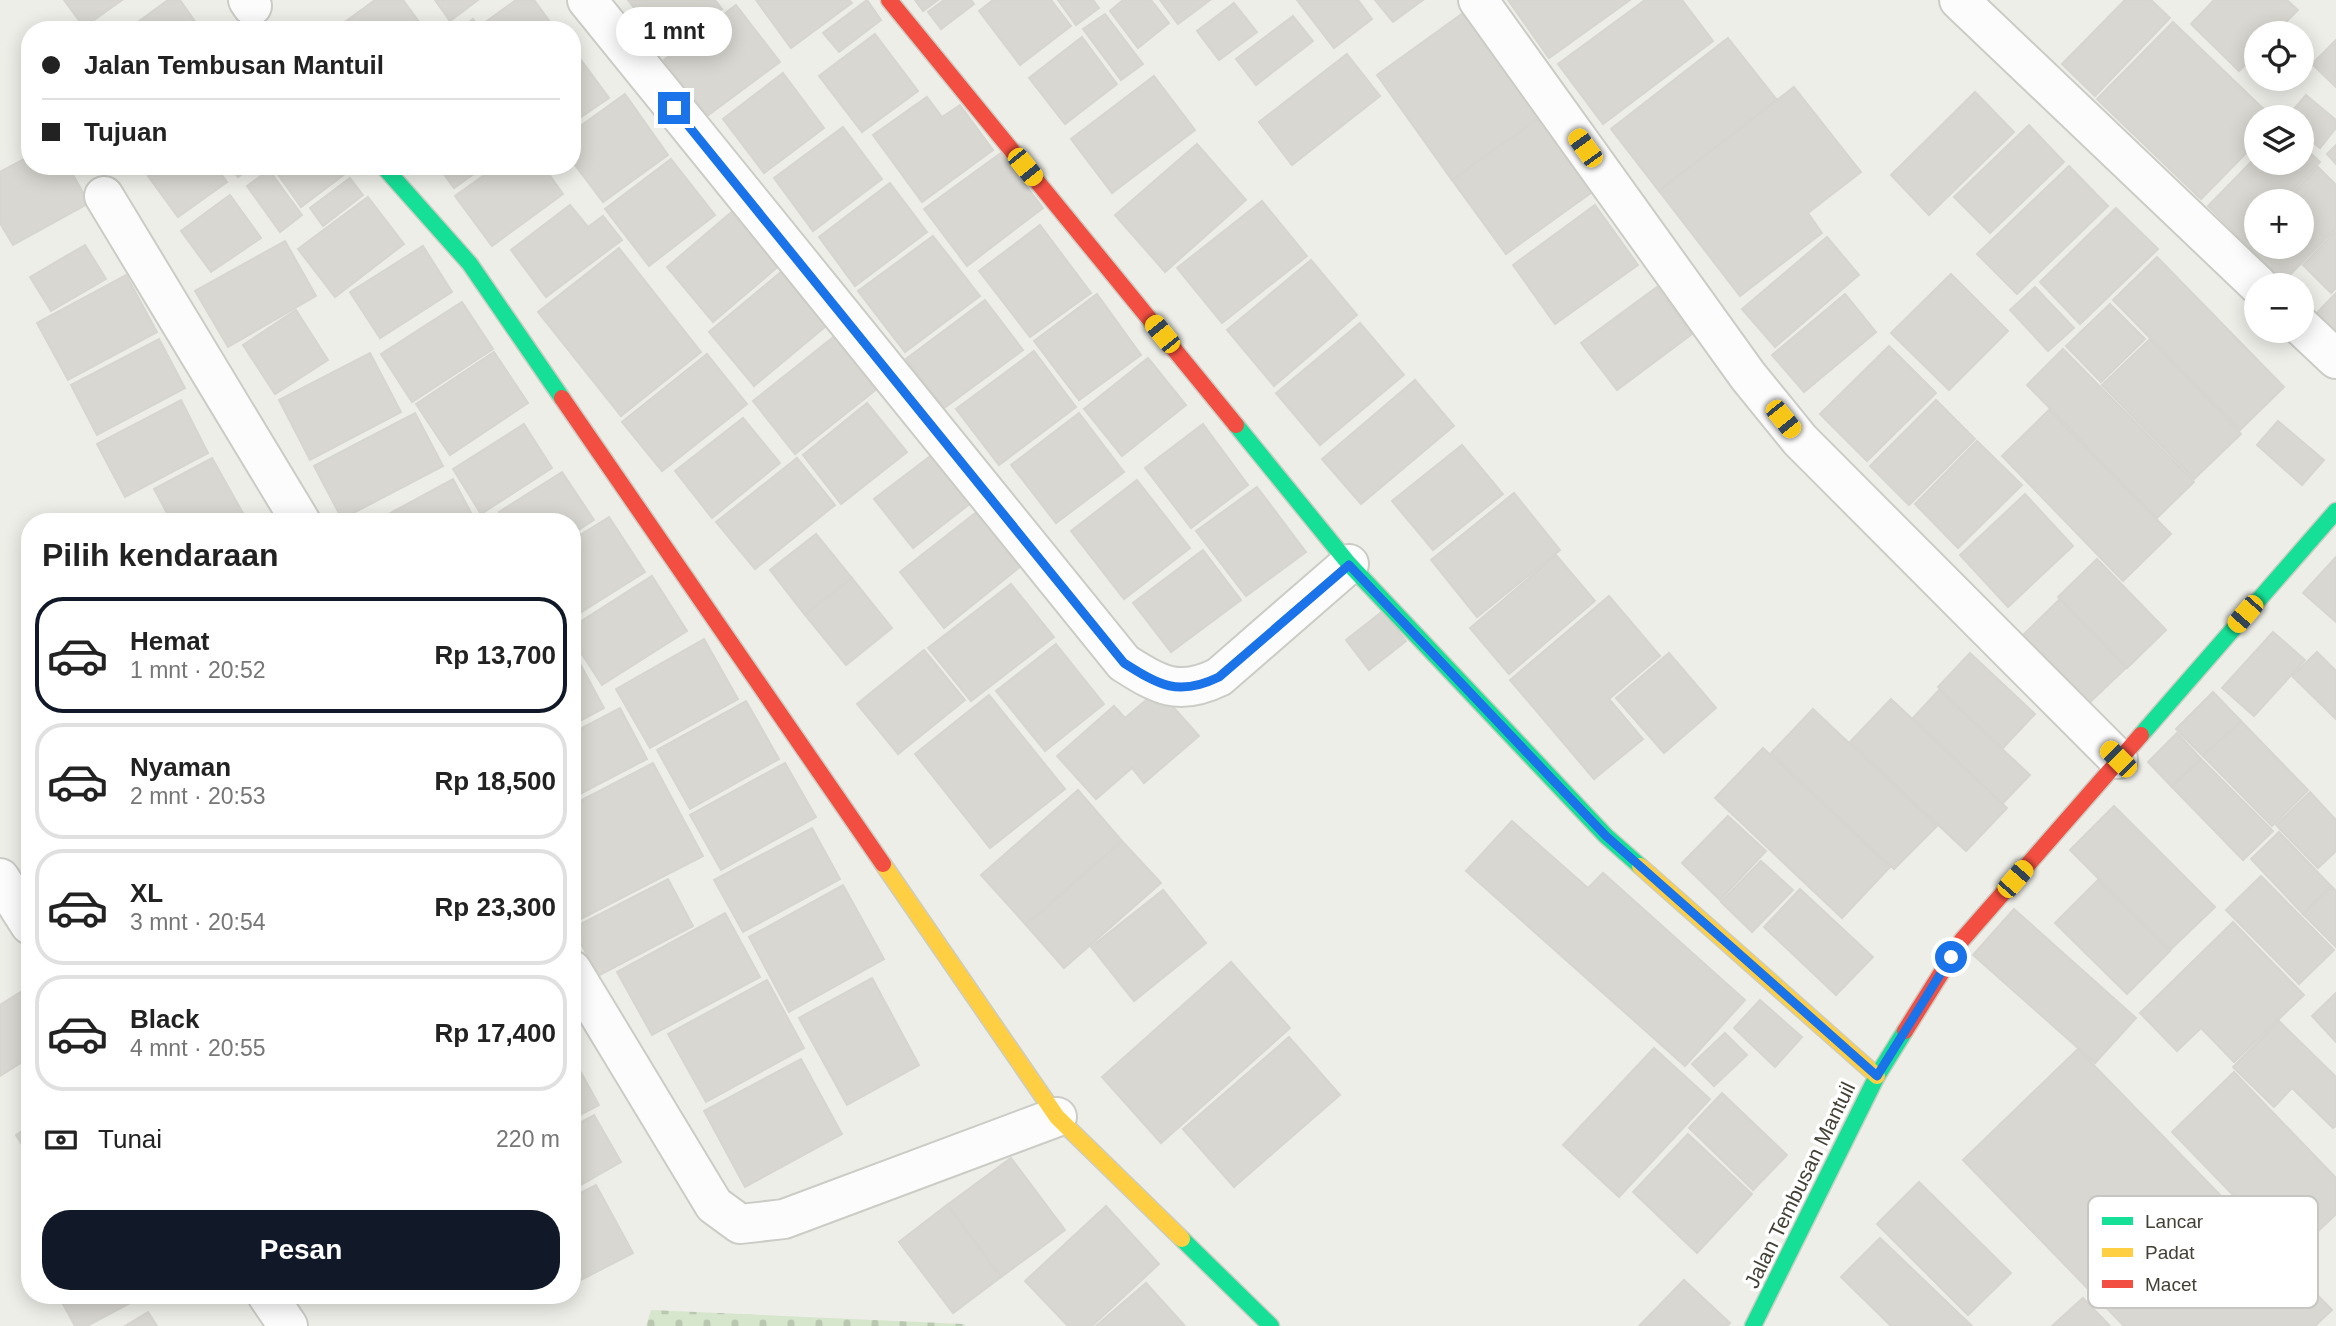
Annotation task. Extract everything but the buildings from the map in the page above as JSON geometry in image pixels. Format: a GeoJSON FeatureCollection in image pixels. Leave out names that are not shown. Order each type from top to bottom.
{"type":"FeatureCollection","features":[{"type":"Feature","properties":{"kind":"street"},"geometry":{"type":"LineString","coordinates":[[587,0],[1124,663],[1158,684],[1179,688],[1219,677],[1349,565]]}},
{"type":"Feature","properties":{"kind":"street"},"geometry":{"type":"LineString","coordinates":[[889,0],[1349,565],[1606,836],[1877,1076]]}},
{"type":"Feature","properties":{"kind":"street"},"geometry":{"type":"LineString","coordinates":[[1478,0],[1748,376],[1800,440],[2118,759]]}},
{"type":"Feature","properties":{"kind":"street"},"geometry":{"type":"LineString","coordinates":[[1959,0],[2245,273]]}},
{"type":"Feature","properties":{"kind":"street"},"geometry":{"type":"LineString","coordinates":[[391,175],[470,264],[1057,1117],[1271,1326]]}},
{"type":"Feature","properties":{"kind":"street"},"geometry":{"type":"LineString","coordinates":[[104,196],[296,513]]}},
{"type":"Feature","properties":{"kind":"street"},"geometry":{"type":"LineString","coordinates":[[2314,338],[2336,359]]}},
{"type":"Feature","properties":{"kind":"street","name":"Jalan Tembusan Mantuil"},"geometry":{"type":"LineString","coordinates":[[1753,1326],[1877,1076],[1962,940],[2336,510]]}},
{"type":"Feature","properties":{"kind":"street"},"geometry":{"type":"LineString","coordinates":[[0,878],[21,911]]}},
{"type":"Feature","properties":{"kind":"street"},"geometry":{"type":"LineString","coordinates":[[581,985],[714,1205],[740,1224],[784,1219],[1057,1117]]}},
{"type":"Feature","properties":{"kind":"street"},"geometry":{"type":"LineString","coordinates":[[273,1304],[288,1326]]}},
{"type":"Feature","properties":{"kind":"green space"},"geometry":{"type":"Polygon","coordinates":[[[651,1310],[964,1324],[966,1326],[646,1326],[651,1310]]]}},
{"type":"Feature","properties":{"kind":"traffic: fast"},"geometry":{"type":"LineString","coordinates":[[391,175],[470,264],[562,398]]}},
{"type":"Feature","properties":{"kind":"traffic: fast"},"geometry":{"type":"LineString","coordinates":[[1236,425],[1349,564],[1606,836],[1640,866]]}},
{"type":"Feature","properties":{"kind":"traffic: fast"},"geometry":{"type":"LineString","coordinates":[[2141,735],[2336,511]]}},
{"type":"Feature","properties":{"kind":"traffic: fast"},"geometry":{"type":"LineString","coordinates":[[1753,1326],[1877,1076],[1905,1031]]}},
{"type":"Feature","properties":{"kind":"traffic: fast"},"geometry":{"type":"LineString","coordinates":[[1182,1239],[1271,1326]]}},
{"type":"Feature","properties":{"kind":"traffic: slow"},"geometry":{"type":"LineString","coordinates":[[883,864],[1057,1117],[1182,1239]]}},
{"type":"Feature","properties":{"kind":"traffic: slow"},"geometry":{"type":"LineString","coordinates":[[1640,866],[1877,1076]]}},
{"type":"Feature","properties":{"kind":"traffic: jam"},"geometry":{"type":"LineString","coordinates":[[889,0],[1236,425]]}},
{"type":"Feature","properties":{"kind":"traffic: jam"},"geometry":{"type":"LineString","coordinates":[[562,398],[883,864]]}},
{"type":"Feature","properties":{"kind":"traffic: jam"},"geometry":{"type":"LineString","coordinates":[[1905,1031],[1962,940],[2141,735]]}},
{"type":"Feature","properties":{"kind":"route"},"geometry":{"type":"LineString","coordinates":[[674,108],[1124,663],[1158,684],[1179,688],[1219,677],[1349,565],[1606,836],[1877,1076],[1951,957]]}}]}
